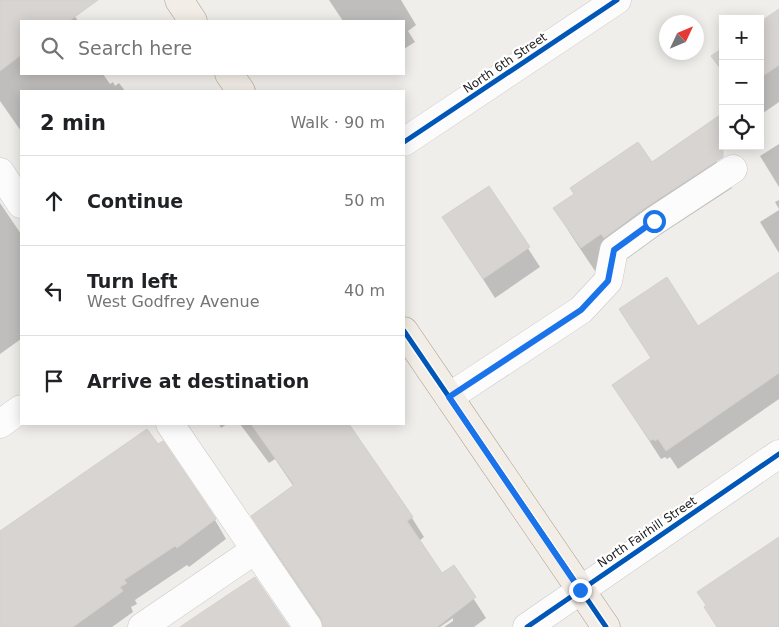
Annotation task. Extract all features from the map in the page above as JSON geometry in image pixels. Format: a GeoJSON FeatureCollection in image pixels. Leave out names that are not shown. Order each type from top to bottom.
{"type":"FeatureCollection","features":[{"type":"Feature","properties":{"kind":"main road"},"geometry":{"type":"LineString","coordinates":[[178,0],[192,20]]}},
{"type":"Feature","properties":{"kind":"main road"},"geometry":{"type":"LineString","coordinates":[[230,75],[240,90]]}},
{"type":"Feature","properties":{"kind":"main road"},"geometry":{"type":"LineString","coordinates":[[405,331],[606,627]]}},
{"type":"Feature","properties":{"kind":"street","name":"North 6th Street"},"geometry":{"type":"LineString","coordinates":[[405,141],[617,0]]}},
{"type":"Feature","properties":{"kind":"street"},"geometry":{"type":"LineString","coordinates":[[449,397],[581,310],[608,281],[614,250],[733,169]]}},
{"type":"Feature","properties":{"kind":"street"},"geometry":{"type":"LineString","coordinates":[[0,172],[20,202]]}},
{"type":"Feature","properties":{"kind":"street"},"geometry":{"type":"LineString","coordinates":[[0,424],[20,410]]}},
{"type":"Feature","properties":{"kind":"street"},"geometry":{"type":"LineString","coordinates":[[171,425],[308,627]]}},
{"type":"Feature","properties":{"kind":"street","name":"North Fairhill Street"},"geometry":{"type":"LineString","coordinates":[[527,627],[779,454]]}},
{"type":"Feature","properties":{"kind":"street"},"geometry":{"type":"LineString","coordinates":[[142,627],[256,550]]}},
{"type":"Feature","properties":{"kind":"building"},"geometry":{"type":"Polygon","coordinates":[[[0,0],[98,0],[70,20],[20,20],[20,56],[0,71],[0,0]]]}},
{"type":"Feature","properties":{"kind":"building"},"geometry":{"type":"Polygon","coordinates":[[[779,9],[779,65],[764,75],[764,60],[764,19],[779,9]]]}},
{"type":"Feature","properties":{"kind":"building"},"geometry":{"type":"Polygon","coordinates":[[[719,51],[719,67],[711,56],[719,51]]]}},
{"type":"Feature","properties":{"kind":"building"},"geometry":{"type":"Polygon","coordinates":[[[719,116],[719,150],[723,150],[723,157],[645,208],[604,238],[601,234],[581,248],[553,208],[574,194],[570,188],[638,142],[652,162],[719,116]]]}},
{"type":"Feature","properties":{"kind":"building"},"geometry":{"type":"Polygon","coordinates":[[[489,186],[530,247],[483,279],[442,217],[489,186]]]}},
{"type":"Feature","properties":{"kind":"building"},"geometry":{"type":"Polygon","coordinates":[[[779,272],[779,373],[666,451],[658,439],[650,441],[612,385],[651,358],[619,309],[667,277],[698,326],[779,272]]]}},
{"type":"Feature","properties":{"kind":"building"},"geometry":{"type":"Polygon","coordinates":[[[252,425],[350,425],[413,517],[407,521],[442,573],[454,565],[476,597],[437,627],[323,627],[321,618],[251,516],[294,485],[252,425]]]}},
{"type":"Feature","properties":{"kind":"building"},"geometry":{"type":"Polygon","coordinates":[[[147,429],[158,444],[163,441],[216,519],[177,548],[175,546],[124,580],[127,583],[120,587],[123,591],[73,627],[0,627],[0,531],[147,429]]]}},
{"type":"Feature","properties":{"kind":"building"},"geometry":{"type":"Polygon","coordinates":[[[779,537],[779,627],[717,627],[697,592],[779,537]]]}},
{"type":"Feature","properties":{"kind":"building"},"geometry":{"type":"Polygon","coordinates":[[[255,577],[289,627],[180,627],[226,596],[255,577]]]}},
{"type":"Feature","properties":{"kind":"cycle path"},"geometry":{"type":"LineString","coordinates":[[405,141],[617,0]]}},
{"type":"Feature","properties":{"kind":"cycle path"},"geometry":{"type":"LineString","coordinates":[[405,332],[606,627]]}},
{"type":"Feature","properties":{"kind":"cycle path"},"geometry":{"type":"LineString","coordinates":[[527,627],[779,454]]}},
{"type":"Feature","properties":{"kind":"route"},"geometry":{"type":"LineString","coordinates":[[580,590],[449,397],[581,310],[608,281],[614,250],[654,221]]}}]}
